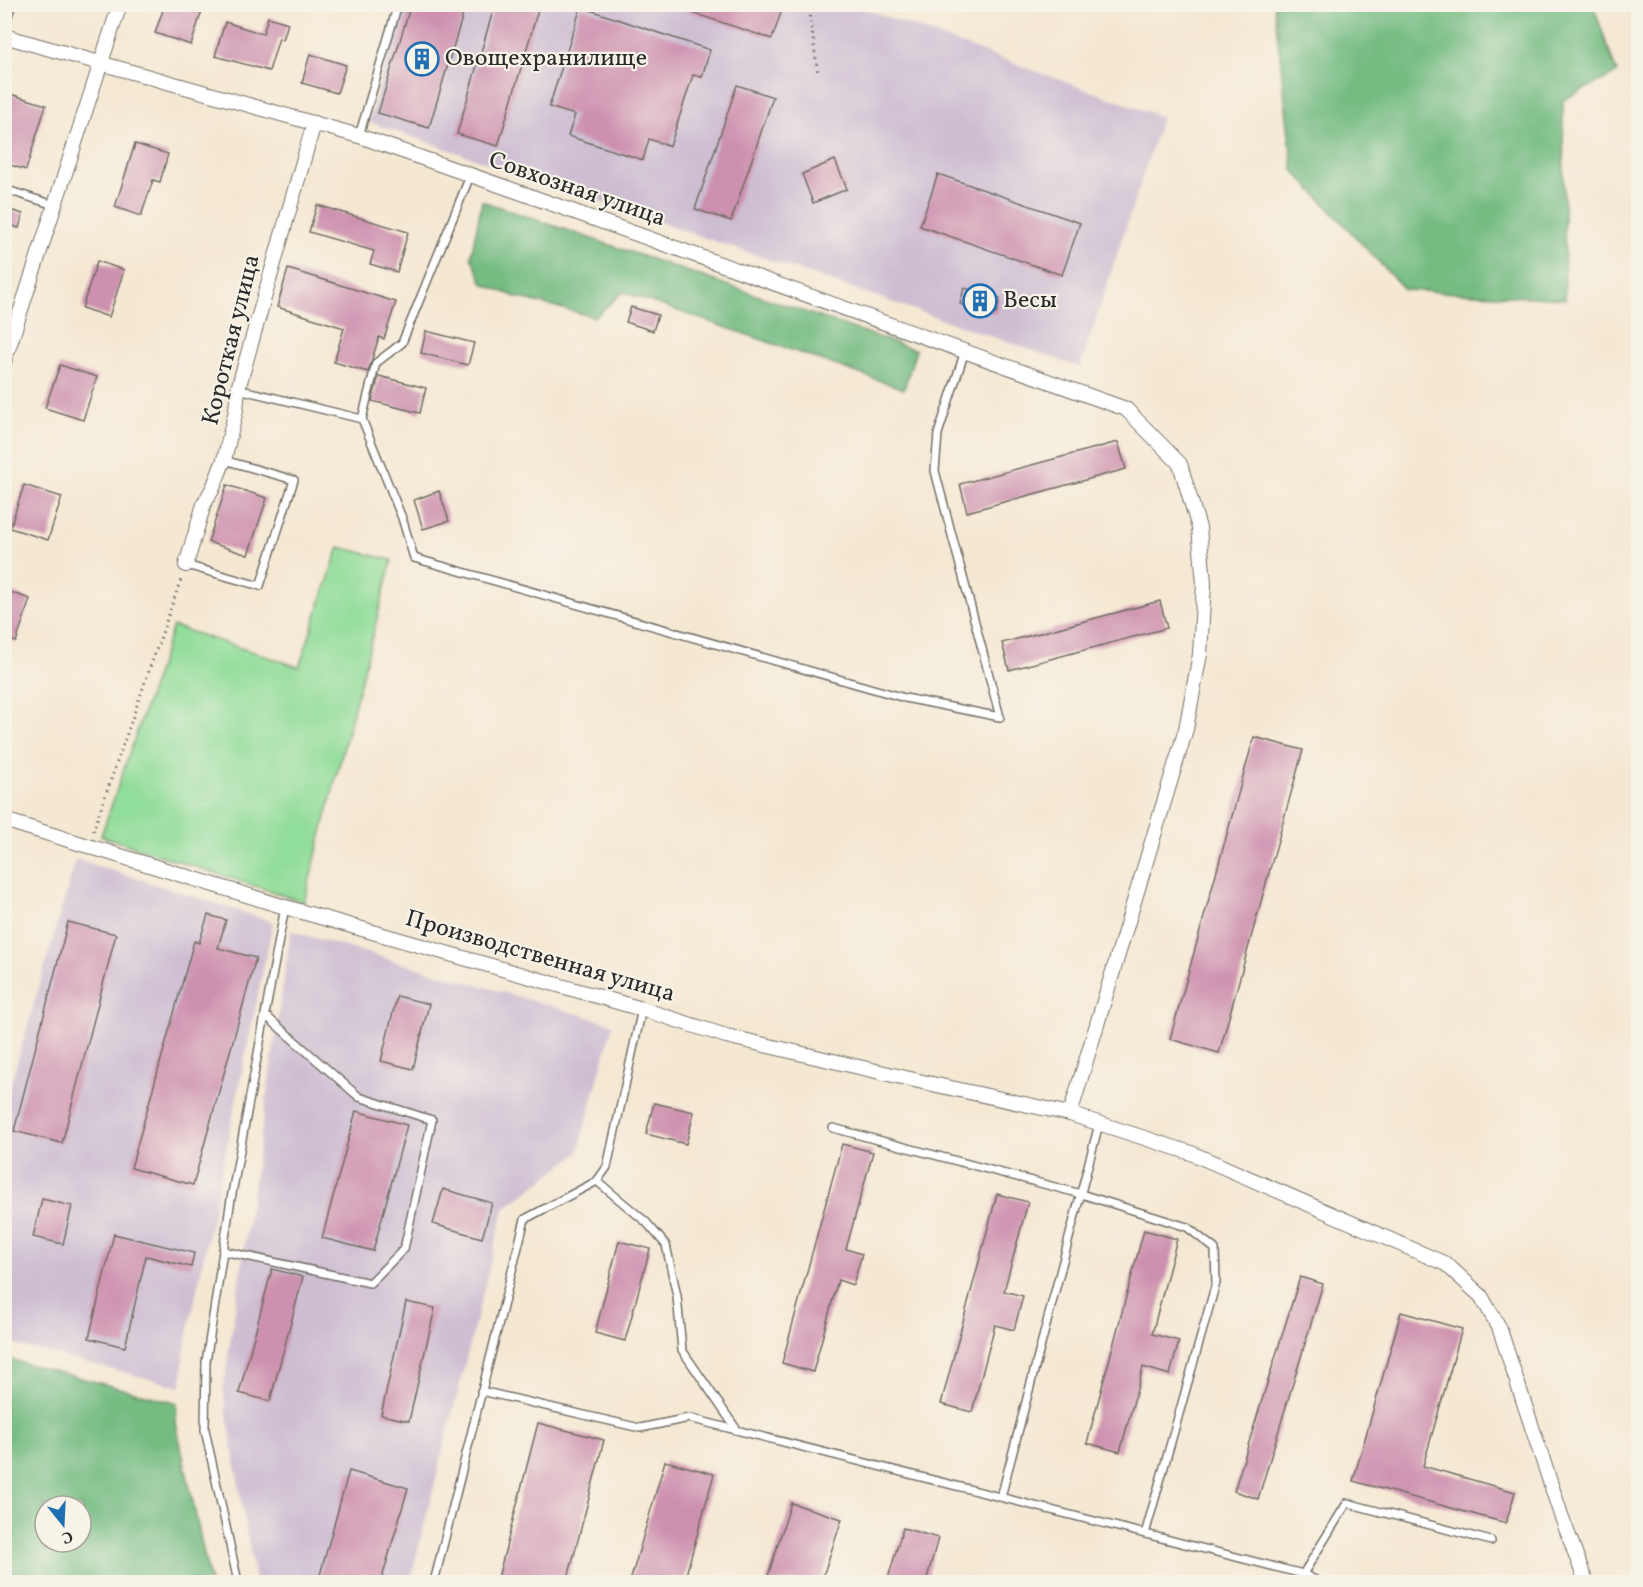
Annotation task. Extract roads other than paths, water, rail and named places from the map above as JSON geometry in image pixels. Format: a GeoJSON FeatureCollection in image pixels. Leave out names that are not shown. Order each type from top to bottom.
{"type":"FeatureCollection","features":[{"type":"Feature","properties":{"kind":"street"},"geometry":{"type":"LineString","coordinates":[[4,362],[120,4]]}},
{"type":"Feature","properties":{"kind":"street","name":"Совхозная улица"},"geometry":{"type":"LineString","coordinates":[[4,36],[359,136],[1126,409],[1180,464],[1199,528],[1204,583],[1200,654],[1186,729],[1070,1114]]}},
{"type":"Feature","properties":{"kind":"street","name":"Короткая улица"},"geometry":{"type":"LineString","coordinates":[[186,565],[204,504],[224,460],[236,410],[238,389],[314,123]]}},
{"type":"Feature","properties":{"kind":"street","name":"Производственная улица"},"geometry":{"type":"LineString","coordinates":[[4,820],[285,907],[726,1036],[1070,1114],[1191,1153],[1446,1264],[1481,1296],[1499,1327],[1561,1515],[1586,1582]]}},
{"type":"Feature","properties":{"kind":"lane"},"geometry":{"type":"LineString","coordinates":[[4,28],[12,4]]}},
{"type":"Feature","properties":{"kind":"lane"},"geometry":{"type":"LineString","coordinates":[[359,136],[398,4]]}},
{"type":"Feature","properties":{"kind":"lane"},"geometry":{"type":"LineString","coordinates":[[470,176],[402,343],[376,363],[362,419],[402,518],[414,558],[905,698],[1000,717],[935,471],[938,435],[965,351]]}},
{"type":"Feature","properties":{"kind":"lane"},"geometry":{"type":"LineString","coordinates":[[4,189],[54,205]]}},
{"type":"Feature","properties":{"kind":"lane"},"geometry":{"type":"LineString","coordinates":[[238,389],[362,419]]}},
{"type":"Feature","properties":{"kind":"lane"},"geometry":{"type":"LineString","coordinates":[[186,565],[260,586],[294,480],[224,460]]}},
{"type":"Feature","properties":{"kind":"lane"},"geometry":{"type":"LineString","coordinates":[[238,1582],[205,1430],[206,1362],[223,1251],[285,907]]}},
{"type":"Feature","properties":{"kind":"lane"},"geometry":{"type":"LineString","coordinates":[[434,1582],[525,1219],[597,1181],[607,1167],[642,1010]]}},
{"type":"Feature","properties":{"kind":"lane"},"geometry":{"type":"LineString","coordinates":[[223,1251],[370,1283],[404,1249],[432,1120],[359,1097],[265,1015]]}},
{"type":"Feature","properties":{"kind":"lane"},"geometry":{"type":"LineString","coordinates":[[1001,1497],[1099,1124]]}},
{"type":"Feature","properties":{"kind":"lane"},"geometry":{"type":"LineString","coordinates":[[833,1128],[1081,1194],[1187,1227],[1215,1248],[1216,1283],[1145,1534]]}},
{"type":"Feature","properties":{"kind":"lane"},"geometry":{"type":"LineString","coordinates":[[597,1181],[646,1222],[666,1245],[677,1296],[682,1350],[737,1430]]}},
{"type":"Feature","properties":{"kind":"lane"},"geometry":{"type":"LineString","coordinates":[[481,1391],[640,1428],[689,1418],[1303,1574],[1319,1582]]}},
{"type":"Feature","properties":{"kind":"lane"},"geometry":{"type":"LineString","coordinates":[[1303,1574],[1347,1503],[1491,1541]]}},
{"type":"Feature","properties":{"kind":"place","name":"Овощехранилище"},"geometry":{"type":"Point","coordinates":[422,59]}},
{"type":"Feature","properties":{"kind":"place","name":"Весы"},"geometry":{"type":"Point","coordinates":[980,301]}}]}
